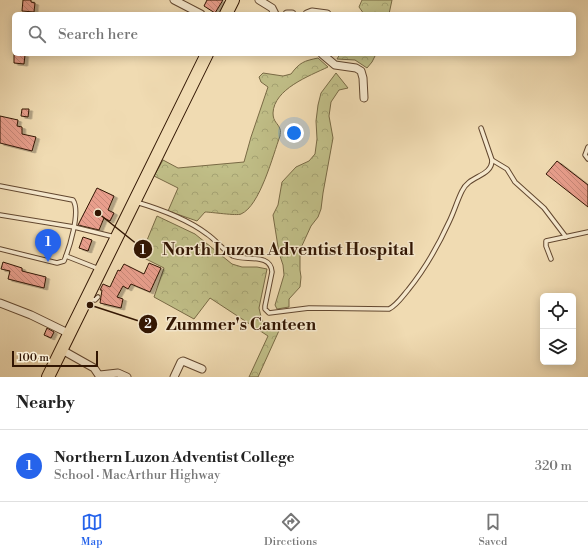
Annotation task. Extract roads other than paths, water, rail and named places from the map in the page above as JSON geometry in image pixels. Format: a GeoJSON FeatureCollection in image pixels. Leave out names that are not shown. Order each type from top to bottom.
{"type":"FeatureCollection","features":[{"type":"Feature","properties":{"kind":"highway"},"geometry":{"type":"LineString","coordinates":[[227,12],[233,0]]}},
{"type":"Feature","properties":{"kind":"highway"},"geometry":{"type":"LineString","coordinates":[[48,377],[70,334],[92,298],[101,270],[206,56]]}},
{"type":"Feature","properties":{"kind":"street"},"geometry":{"type":"LineString","coordinates":[[174,0],[197,12]]}},
{"type":"Feature","properties":{"kind":"street"},"geometry":{"type":"LineString","coordinates":[[260,0],[272,8],[274,12]]}},
{"type":"Feature","properties":{"kind":"street"},"geometry":{"type":"LineString","coordinates":[[325,56],[336,65],[356,68],[361,71],[363,78],[364,98]]}},
{"type":"Feature","properties":{"kind":"street"},"geometry":{"type":"LineString","coordinates":[[0,304],[31,314],[70,334]]}},
{"type":"Feature","properties":{"kind":"street"},"geometry":{"type":"LineString","coordinates":[[62,350],[92,366],[100,376],[118,373],[126,377]]}},
{"type":"Feature","properties":{"kind":"street"},"geometry":{"type":"LineString","coordinates":[[174,377],[181,362],[183,361],[202,369]]}},
{"type":"Feature","properties":{"kind":"lane"},"geometry":{"type":"LineString","coordinates":[[135,202],[164,212],[197,227],[215,239],[234,256],[269,262],[272,266],[272,272],[265,306],[265,310],[269,313],[309,308],[389,309],[394,306],[405,294],[432,255],[463,188],[472,179],[489,170],[492,165],[492,160],[481,128]]}},
{"type":"Feature","properties":{"kind":"lane"},"geometry":{"type":"LineString","coordinates":[[588,146],[585,155],[588,159]]}},
{"type":"Feature","properties":{"kind":"lane"},"geometry":{"type":"LineString","coordinates":[[492,160],[507,169],[515,182],[544,208],[566,237]]}},
{"type":"Feature","properties":{"kind":"lane"},"geometry":{"type":"LineString","coordinates":[[0,186],[73,200],[75,203],[76,212],[74,227],[64,262],[57,263],[0,249]]}},
{"type":"Feature","properties":{"kind":"lane"},"geometry":{"type":"LineString","coordinates":[[0,215],[74,227],[117,238]]}},
{"type":"Feature","properties":{"kind":"lane"},"geometry":{"type":"LineString","coordinates":[[551,258],[546,242],[549,240],[588,232]]}},
{"type":"Feature","properties":{"kind":"lane"},"geometry":{"type":"LineString","coordinates":[[66,256],[101,270]]}},
{"type":"Feature","properties":{"kind":"place","name":"North Luzon Adventist Hospital"},"geometry":{"type":"Point","coordinates":[98,213]}},
{"type":"Feature","properties":{"kind":"place","name":"Northern Luzon Adventist College"},"geometry":{"type":"Point","coordinates":[48,262]}},
{"type":"Feature","properties":{"kind":"place","name":"Zummer's Canteen"},"geometry":{"type":"Point","coordinates":[90,305]}}]}
